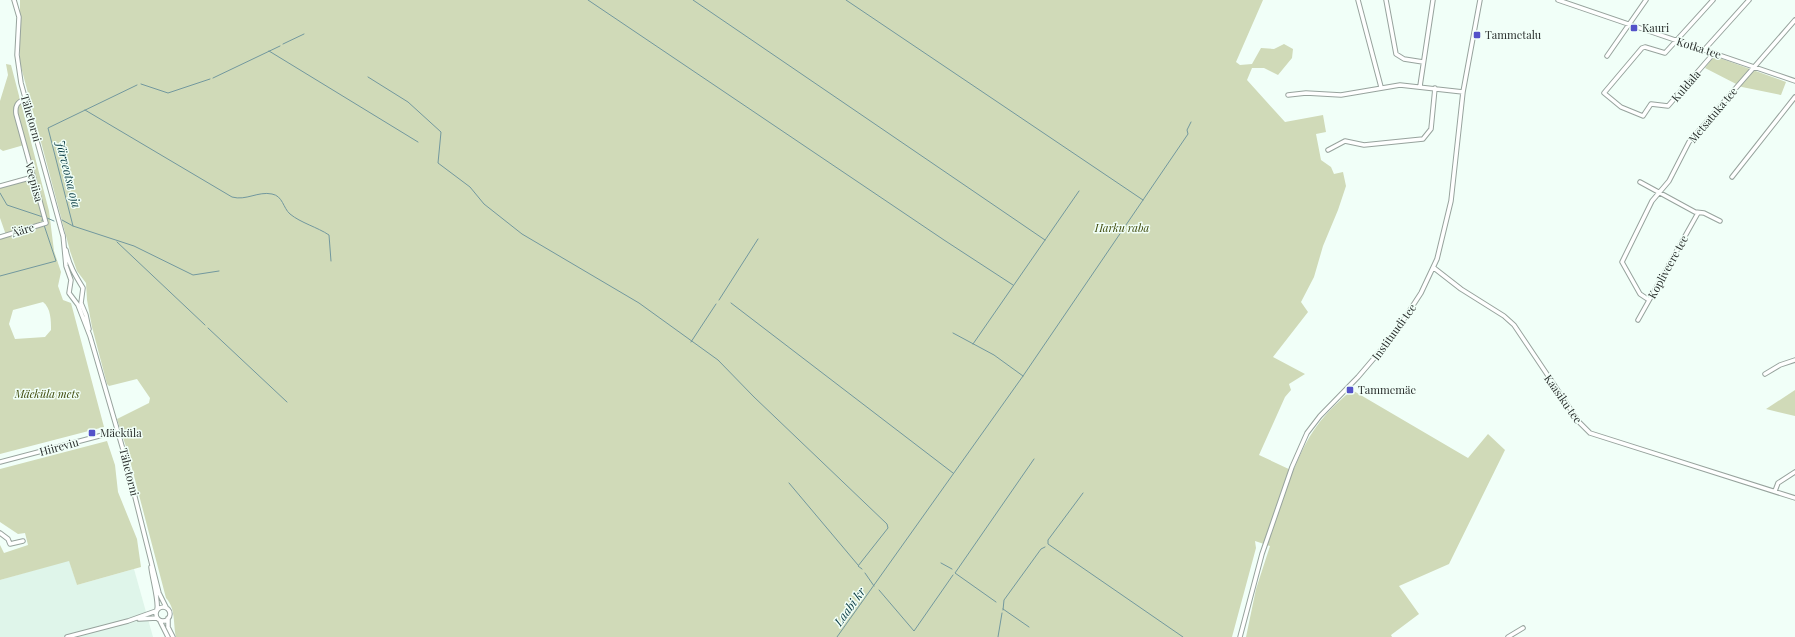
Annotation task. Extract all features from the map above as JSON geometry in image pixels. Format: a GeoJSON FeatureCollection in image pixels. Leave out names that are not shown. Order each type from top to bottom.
{"type":"FeatureCollection","features":[{"type":"Feature","properties":{"kind":"street","name":"Tähetorni"},"geometry":{"type":"LineString","coordinates":[[14,0],[19,17],[17,64],[70,265],[78,283]]}},
{"type":"Feature","properties":{"kind":"street"},"geometry":{"type":"LineString","coordinates":[[1358,0],[1381,87]]}},
{"type":"Feature","properties":{"kind":"street"},"geometry":{"type":"LineString","coordinates":[[1386,0],[1396,54],[1404,59],[1423,62]]}},
{"type":"Feature","properties":{"kind":"street"},"geometry":{"type":"LineString","coordinates":[[1420,86],[1433,0]]}},
{"type":"Feature","properties":{"kind":"street","name":"Instituudi tee"},"geometry":{"type":"LineString","coordinates":[[1240,637],[1262,554],[1292,468],[1307,433],[1320,416],[1358,377],[1393,336],[1421,293],[1434,268],[1451,201],[1463,92],[1480,0]]}},
{"type":"Feature","properties":{"kind":"street","name":"Kotka tee"},"geometry":{"type":"LineString","coordinates":[[1558,0],[1795,81]]}},
{"type":"Feature","properties":{"kind":"street"},"geometry":{"type":"LineString","coordinates":[[1607,56],[1646,0]]}},
{"type":"Feature","properties":{"kind":"street"},"geometry":{"type":"LineString","coordinates":[[1676,41],[1713,0]]}},
{"type":"Feature","properties":{"kind":"street"},"geometry":{"type":"LineString","coordinates":[[1704,50],[1749,0]]}},
{"type":"Feature","properties":{"kind":"street","name":"Metsatuka tee"},"geometry":{"type":"LineString","coordinates":[[1650,300],[1640,294],[1622,262],[1652,201],[1669,181],[1689,142],[1795,20]]}},
{"type":"Feature","properties":{"kind":"street","name":"Kuldala"},"geometry":{"type":"LineString","coordinates":[[1676,41],[1665,53],[1645,47],[1642,48],[1604,93],[1621,107],[1640,116],[1645,115],[1651,104],[1668,106],[1714,53]]}},
{"type":"Feature","properties":{"kind":"street"},"geometry":{"type":"LineString","coordinates":[[1288,95],[1306,93],[1341,95],[1381,87],[1400,85],[1420,86],[1463,92]]}},
{"type":"Feature","properties":{"kind":"street"},"geometry":{"type":"LineString","coordinates":[[1328,150],[1345,141],[1364,145],[1417,140],[1428,135],[1431,129],[1435,88]]}},
{"type":"Feature","properties":{"kind":"street"},"geometry":{"type":"LineString","coordinates":[[1732,177],[1795,97]]}},
{"type":"Feature","properties":{"kind":"street","name":"Veepiisa"},"geometry":{"type":"LineString","coordinates":[[25,99],[18,102],[16,108],[46,223]]}},
{"type":"Feature","properties":{"kind":"street"},"geometry":{"type":"LineString","coordinates":[[0,186],[33,177]]}},
{"type":"Feature","properties":{"kind":"street"},"geometry":{"type":"LineString","coordinates":[[1640,182],[1698,213],[1704,213],[1720,222]]}},
{"type":"Feature","properties":{"kind":"street","name":"Kopliveere tee"},"geometry":{"type":"LineString","coordinates":[[1638,320],[1698,213]]}},
{"type":"Feature","properties":{"kind":"street","name":"Ääre"},"geometry":{"type":"LineString","coordinates":[[0,237],[46,223]]}},
{"type":"Feature","properties":{"kind":"street","name":"Tähetorni"},"geometry":{"type":"LineString","coordinates":[[63,235],[65,260],[71,278],[70,285]]}},
{"type":"Feature","properties":{"kind":"street","name":"Kaasiku tee"},"geometry":{"type":"LineString","coordinates":[[1434,268],[1461,289],[1504,316],[1514,325],[1578,422],[1590,433],[1795,498]]}},
{"type":"Feature","properties":{"kind":"street"},"geometry":{"type":"LineString","coordinates":[[78,283],[83,288],[81,295],[77,298],[72,296],[68,291],[70,285],[78,283]]}},
{"type":"Feature","properties":{"kind":"street","name":"Tähetorni"},"geometry":{"type":"LineString","coordinates":[[81,295],[81,303],[87,319],[90,336]]}},
{"type":"Feature","properties":{"kind":"street","name":"Tähetorni"},"geometry":{"type":"LineString","coordinates":[[72,296],[78,305],[90,336],[118,431],[159,593],[166,607]]}},
{"type":"Feature","properties":{"kind":"street"},"geometry":{"type":"LineString","coordinates":[[1765,374],[1780,365],[1795,360]]}},
{"type":"Feature","properties":{"kind":"street","name":"Hiireviu"},"geometry":{"type":"LineString","coordinates":[[0,462],[118,431]]}},
{"type":"Feature","properties":{"kind":"street"},"geometry":{"type":"LineString","coordinates":[[1775,491],[1778,483],[1795,472]]}},
{"type":"Feature","properties":{"kind":"street"},"geometry":{"type":"LineString","coordinates":[[0,533],[8,539],[10,544],[23,541]]}},
{"type":"Feature","properties":{"kind":"street","name":"Tähetorni"},"geometry":{"type":"LineString","coordinates":[[151,562],[153,586],[158,604],[156,610]]}},
{"type":"Feature","properties":{"kind":"street"},"geometry":{"type":"LineString","coordinates":[[67,637],[128,621],[156,610],[161,606],[166,607],[170,612],[168,627],[173,637]]}},
{"type":"Feature","properties":{"kind":"street"},"geometry":{"type":"LineString","coordinates":[[156,610],[158,619],[168,637]]}},
{"type":"Feature","properties":{"kind":"street"},"geometry":{"type":"LineString","coordinates":[[128,621],[168,618]]}},
{"type":"Feature","properties":{"kind":"street"},"geometry":{"type":"LineString","coordinates":[[1508,637],[1522,628]]}},
{"type":"Feature","properties":{"kind":"shaded area"},"geometry":{"type":"Polygon","coordinates":[[[69,560],[77,585],[134,569],[153,637],[0,637],[0,580],[69,560]]]}},
{"type":"Feature","properties":{"kind":"green space","name":"Harku raba"},"geometry":{"type":"Polygon","coordinates":[[[20,0],[1263,0],[1236,62],[1240,65],[1252,64],[1261,48],[1274,49],[1284,44],[1293,49],[1292,58],[1278,75],[1264,68],[1252,68],[1247,80],[1285,122],[1323,115],[1326,132],[1316,134],[1321,160],[1331,167],[1334,174],[1343,172],[1346,186],[1323,246],[1314,277],[1301,302],[1308,312],[1273,357],[1305,374],[1289,384],[1291,390],[1285,397],[1259,455],[1293,471],[1316,426],[1331,409],[1352,390],[1468,458],[1488,434],[1505,450],[1449,564],[1399,586],[1419,614],[1391,635],[1392,637],[1246,637],[1256,589],[1270,546],[1255,541],[1256,548],[1232,637],[176,637],[173,611],[166,598],[128,453],[117,419],[149,403],[150,398],[137,379],[109,386],[107,384],[92,327],[87,300],[86,283],[77,271],[70,251],[20,63],[20,0]]]}},
{"type":"Feature","properties":{"kind":"green space"},"geometry":{"type":"Polygon","coordinates":[[[1714,56],[1786,82],[1781,95],[1742,87],[1705,68],[1714,56]]]}},
{"type":"Feature","properties":{"kind":"green space","name":"Mäeküla mets"},"geometry":{"type":"Polygon","coordinates":[[[6,64],[11,65],[49,211],[54,251],[61,272],[58,286],[63,300],[71,303],[104,427],[0,454],[0,237],[6,235],[0,218],[0,186],[33,177],[24,145],[3,151],[0,149],[0,101],[8,75],[6,64]],[[43,302],[13,310],[9,324],[15,339],[45,337],[51,330],[50,315],[46,305],[43,302]]]}},
{"type":"Feature","properties":{"kind":"green space"},"geometry":{"type":"Polygon","coordinates":[[[1795,390],[1795,416],[1766,409],[1795,390]]]}},
{"type":"Feature","properties":{"kind":"green space"},"geometry":{"type":"Polygon","coordinates":[[[107,441],[115,465],[118,492],[137,539],[141,567],[77,585],[69,561],[0,580],[0,545],[4,553],[28,545],[25,533],[18,534],[0,522],[0,469],[107,441]]]}},
{"type":"Feature","properties":{"kind":"waterway"},"geometry":{"type":"LineString","coordinates":[[588,0],[1013,285]]}},
{"type":"Feature","properties":{"kind":"waterway"},"geometry":{"type":"LineString","coordinates":[[693,0],[1045,240]]}},
{"type":"Feature","properties":{"kind":"waterway"},"geometry":{"type":"LineString","coordinates":[[846,0],[1143,200]]}},
{"type":"Feature","properties":{"kind":"waterway"},"geometry":{"type":"LineString","coordinates":[[283,44],[304,34]]}},
{"type":"Feature","properties":{"kind":"waterway"},"geometry":{"type":"LineString","coordinates":[[213,78],[280,46]]}},
{"type":"Feature","properties":{"kind":"waterway"},"geometry":{"type":"LineString","coordinates":[[269,51],[418,142]]}},
{"type":"Feature","properties":{"kind":"waterway"},"geometry":{"type":"LineString","coordinates":[[368,77],[408,102],[441,132],[438,163],[470,187],[484,204],[522,234],[639,303],[718,360],[754,397],[887,524],[888,528],[858,566],[862,569]]}},
{"type":"Feature","properties":{"kind":"waterway"},"geometry":{"type":"LineString","coordinates":[[141,84],[168,93],[210,79]]}},
{"type":"Feature","properties":{"kind":"waterway","name":"Järveotsa oja"},"geometry":{"type":"LineString","coordinates":[[73,226],[48,128],[137,85]]}},
{"type":"Feature","properties":{"kind":"waterway"},"geometry":{"type":"LineString","coordinates":[[85,110],[232,197],[242,198],[267,193],[276,195],[290,214],[329,235],[331,261]]}},
{"type":"Feature","properties":{"kind":"waterway","name":"Laabi kr"},"geometry":{"type":"LineString","coordinates":[[837,637],[1023,376],[1188,134],[1187,130],[1191,122]]}},
{"type":"Feature","properties":{"kind":"waterway"},"geometry":{"type":"LineString","coordinates":[[973,344],[1079,191]]}},
{"type":"Feature","properties":{"kind":"waterway","name":"Järveotsa oja"},"geometry":{"type":"LineString","coordinates":[[0,193],[7,205],[43,217],[42,221]]}},
{"type":"Feature","properties":{"kind":"waterway"},"geometry":{"type":"LineString","coordinates":[[47,218],[54,221]]}},
{"type":"Feature","properties":{"kind":"waterway"},"geometry":{"type":"LineString","coordinates":[[62,220],[73,226],[134,246],[193,275],[219,271]]}},
{"type":"Feature","properties":{"kind":"waterway"},"geometry":{"type":"LineString","coordinates":[[0,276],[56,261],[44,225]]}},
{"type":"Feature","properties":{"kind":"waterway"},"geometry":{"type":"LineString","coordinates":[[719,300],[758,239]]}},
{"type":"Feature","properties":{"kind":"waterway"},"geometry":{"type":"LineString","coordinates":[[117,242],[205,325]]}},
{"type":"Feature","properties":{"kind":"waterway"},"geometry":{"type":"LineString","coordinates":[[731,303],[953,473]]}},
{"type":"Feature","properties":{"kind":"waterway"},"geometry":{"type":"LineString","coordinates":[[691,342],[716,304]]}},
{"type":"Feature","properties":{"kind":"waterway"},"geometry":{"type":"LineString","coordinates":[[208,328],[287,402]]}},
{"type":"Feature","properties":{"kind":"waterway"},"geometry":{"type":"LineString","coordinates":[[953,333],[994,355],[1023,376]]}},
{"type":"Feature","properties":{"kind":"waterway"},"geometry":{"type":"LineString","coordinates":[[996,602],[955,573],[1034,459]]}},
{"type":"Feature","properties":{"kind":"waterway"},"geometry":{"type":"LineString","coordinates":[[789,483],[858,565]]}},
{"type":"Feature","properties":{"kind":"waterway"},"geometry":{"type":"LineString","coordinates":[[1083,493],[1048,540],[1048,544],[1183,637]]}},
{"type":"Feature","properties":{"kind":"waterway"},"geometry":{"type":"LineString","coordinates":[[1003,610],[1004,600],[1041,549],[1045,547]]}},
{"type":"Feature","properties":{"kind":"waterway"},"geometry":{"type":"LineString","coordinates":[[941,563],[952,569]]}},
{"type":"Feature","properties":{"kind":"waterway"},"geometry":{"type":"LineString","coordinates":[[865,573],[874,586]]}},
{"type":"Feature","properties":{"kind":"waterway"},"geometry":{"type":"LineString","coordinates":[[879,590],[914,631],[953,575]]}},
{"type":"Feature","properties":{"kind":"waterway"},"geometry":{"type":"LineString","coordinates":[[1003,609],[1029,627]]}},
{"type":"Feature","properties":{"kind":"waterway"},"geometry":{"type":"LineString","coordinates":[[998,637],[1002,613]]}},
{"type":"Feature","properties":{"kind":"place","name":"Kauri"},"geometry":{"type":"Point","coordinates":[1634,28]}},
{"type":"Feature","properties":{"kind":"place","name":"Tammetalu"},"geometry":{"type":"Point","coordinates":[1477,35]}},
{"type":"Feature","properties":{"kind":"place","name":"Tammemäe"},"geometry":{"type":"Point","coordinates":[1350,390]}},
{"type":"Feature","properties":{"kind":"place","name":"Mäeküla"},"geometry":{"type":"Point","coordinates":[92,433]}}]}
